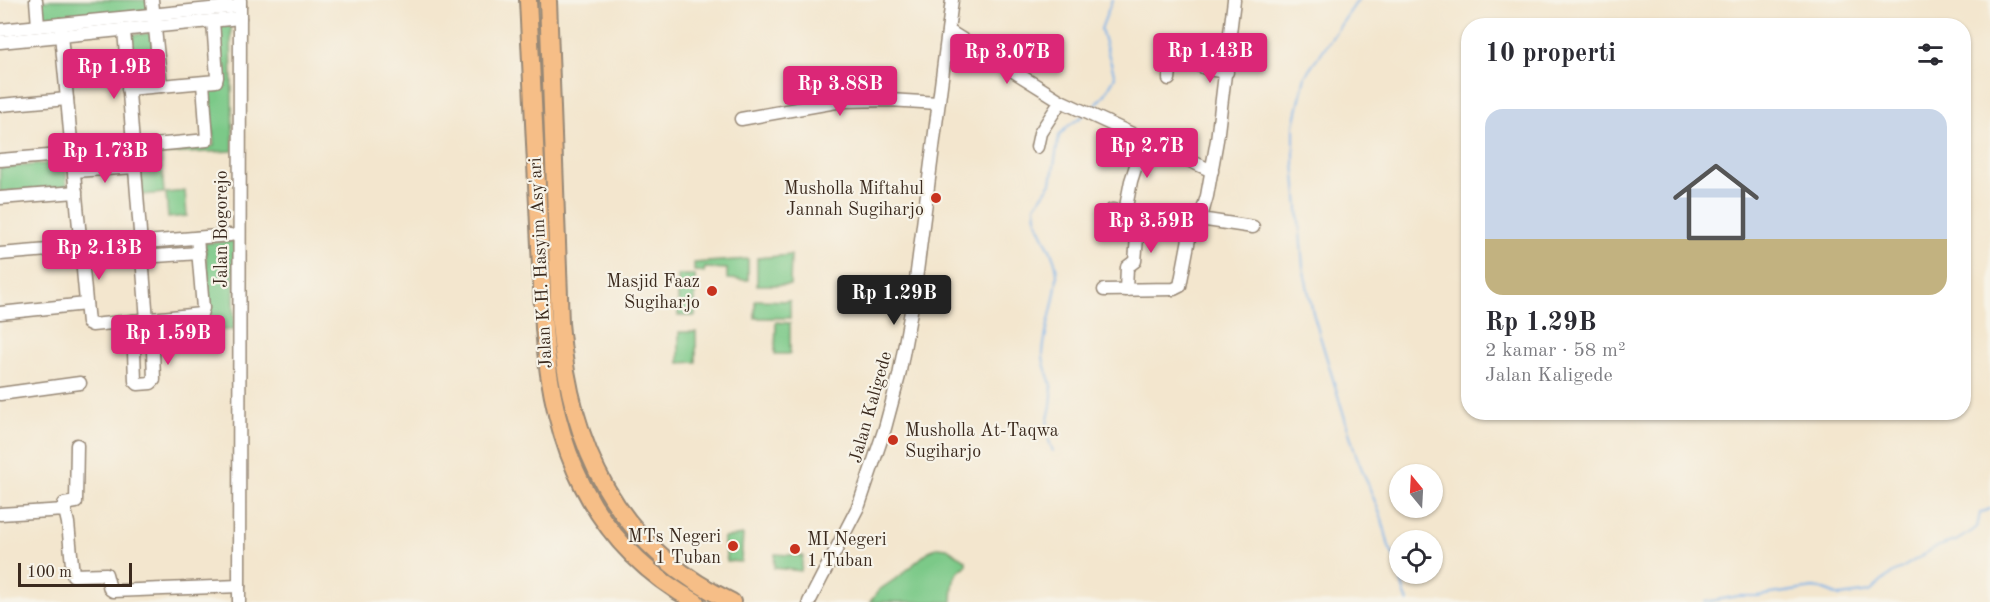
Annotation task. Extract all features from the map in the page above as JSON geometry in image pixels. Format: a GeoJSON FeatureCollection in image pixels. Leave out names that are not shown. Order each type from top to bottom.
{"type":"FeatureCollection","features":[{"type":"Feature","properties":{"kind":"highway","name":"Jalan K.H. Hasyim Asy'ari"},"geometry":{"type":"LineString","coordinates":[[528,0],[544,328],[547,366],[556,410],[570,455],[587,494],[615,536],[632,556],[670,586],[696,602]]}},
{"type":"Feature","properties":{"kind":"highway","name":"Jalan K.H. Hasyim Asy'ari"},"geometry":{"type":"LineString","coordinates":[[548,0],[556,236],[563,361],[576,414],[594,466],[623,514],[653,550],[689,578],[732,602]]}},
{"type":"Feature","properties":{"kind":"highway"},"geometry":{"type":"LineString","coordinates":[[538,213],[542,220],[548,219],[545,129],[546,122],[552,113]]}},
{"type":"Feature","properties":{"kind":"highway"},"geometry":{"type":"LineString","coordinates":[[544,328],[549,321],[550,314],[548,228],[554,227],[556,236]]}},
{"type":"Feature","properties":{"kind":"street"},"geometry":{"type":"LineString","coordinates":[[36,0],[38,26]]}},
{"type":"Feature","properties":{"kind":"street"},"geometry":{"type":"LineString","coordinates":[[152,0],[161,86]]}},
{"type":"Feature","properties":{"kind":"street","name":"Jalan Kaligede"},"geometry":{"type":"LineString","coordinates":[[809,602],[859,505],[885,428],[899,376],[914,295],[952,0]]}},
{"type":"Feature","properties":{"kind":"street"},"geometry":{"type":"LineString","coordinates":[[1104,290],[1174,289],[1180,286],[1191,225],[1203,212],[1212,171],[1227,72],[1234,0]]}},
{"type":"Feature","properties":{"kind":"street"},"geometry":{"type":"LineString","coordinates":[[0,30],[38,26],[61,30],[124,30],[155,21],[213,21],[240,8]]}},
{"type":"Feature","properties":{"kind":"street"},"geometry":{"type":"LineString","coordinates":[[0,42],[61,30],[155,21],[240,8]]}},
{"type":"Feature","properties":{"kind":"street","name":"Jalan Bogorejo"},"geometry":{"type":"LineString","coordinates":[[239,602],[240,8]]}},
{"type":"Feature","properties":{"kind":"street"},"geometry":{"type":"LineString","coordinates":[[128,89],[215,82],[217,79],[213,21]]}},
{"type":"Feature","properties":{"kind":"street"},"geometry":{"type":"LineString","coordinates":[[61,30],[88,324],[200,315],[203,312],[203,306],[197,238]]}},
{"type":"Feature","properties":{"kind":"street"},"geometry":{"type":"LineString","coordinates":[[124,30],[154,381],[151,383],[137,383],[135,380],[133,321]]}},
{"type":"Feature","properties":{"kind":"street"},"geometry":{"type":"LineString","coordinates":[[949,31],[1080,112],[1212,171]]}},
{"type":"Feature","properties":{"kind":"street"},"geometry":{"type":"LineString","coordinates":[[1169,79],[1171,62],[1175,58],[1208,69],[1227,72]]}},
{"type":"Feature","properties":{"kind":"street"},"geometry":{"type":"LineString","coordinates":[[133,147],[203,142],[208,138],[203,83]]}},
{"type":"Feature","properties":{"kind":"street"},"geometry":{"type":"LineString","coordinates":[[0,105],[67,99]]}},
{"type":"Feature","properties":{"kind":"street"},"geometry":{"type":"LineString","coordinates":[[741,119],[804,106],[842,102],[889,100],[938,103]]}},
{"type":"Feature","properties":{"kind":"street"},"geometry":{"type":"LineString","coordinates":[[1037,147],[1040,133],[1061,101]]}},
{"type":"Feature","properties":{"kind":"street"},"geometry":{"type":"LineString","coordinates":[[1125,212],[1131,181],[1144,141]]}},
{"type":"Feature","properties":{"kind":"street"},"geometry":{"type":"LineString","coordinates":[[0,160],[72,154]]}},
{"type":"Feature","properties":{"kind":"street"},"geometry":{"type":"LineString","coordinates":[[74,171],[135,167]]}},
{"type":"Feature","properties":{"kind":"street"},"geometry":{"type":"LineString","coordinates":[[0,198],[76,192]]}},
{"type":"Feature","properties":{"kind":"street"},"geometry":{"type":"LineString","coordinates":[[1112,210],[1253,227]]}},
{"type":"Feature","properties":{"kind":"street"},"geometry":{"type":"LineString","coordinates":[[1126,290],[1128,267],[1135,261],[1139,214]]}},
{"type":"Feature","properties":{"kind":"street"},"geometry":{"type":"LineString","coordinates":[[0,254],[230,235]]}},
{"type":"Feature","properties":{"kind":"street"},"geometry":{"type":"LineString","coordinates":[[142,257],[199,254]]}},
{"type":"Feature","properties":{"kind":"street"},"geometry":{"type":"LineString","coordinates":[[0,313],[86,304]]}},
{"type":"Feature","properties":{"kind":"street"},"geometry":{"type":"LineString","coordinates":[[0,394],[80,383]]}},
{"type":"Feature","properties":{"kind":"street"},"geometry":{"type":"LineString","coordinates":[[77,445],[76,502],[64,504],[64,510],[68,515],[73,575],[105,574],[108,576],[110,589],[114,591],[239,586]]}},
{"type":"Feature","properties":{"kind":"street"},"geometry":{"type":"LineString","coordinates":[[0,514],[64,510]]}},
{"type":"Feature","properties":{"kind":"green space"},"geometry":{"type":"Polygon","coordinates":[[[41,0],[148,0],[149,12],[43,22],[41,0]]]}},
{"type":"Feature","properties":{"kind":"green space"},"geometry":{"type":"Polygon","coordinates":[[[231,25],[233,151],[161,154],[164,193],[142,195],[138,152],[214,146],[209,87],[222,86],[217,26],[231,25]]]}},
{"type":"Feature","properties":{"kind":"green space"},"geometry":{"type":"Polygon","coordinates":[[[152,33],[156,81],[133,83],[128,35],[152,33]]]}},
{"type":"Feature","properties":{"kind":"green space"},"geometry":{"type":"Polygon","coordinates":[[[65,162],[67,186],[0,192],[0,168],[65,162]]]}},
{"type":"Feature","properties":{"kind":"green space"},"geometry":{"type":"Polygon","coordinates":[[[185,191],[187,216],[168,218],[166,193],[185,191]]]}},
{"type":"Feature","properties":{"kind":"green space"},"geometry":{"type":"Polygon","coordinates":[[[234,241],[234,330],[183,331],[182,324],[211,320],[205,243],[234,241]]]}},
{"type":"Feature","properties":{"kind":"green space"},"geometry":{"type":"Polygon","coordinates":[[[791,255],[790,285],[757,285],[757,258],[791,255]]]}},
{"type":"Feature","properties":{"kind":"green space"},"geometry":{"type":"Polygon","coordinates":[[[748,259],[748,280],[727,279],[727,269],[705,268],[704,272],[694,271],[694,263],[748,259]]]}},
{"type":"Feature","properties":{"kind":"green space"},"geometry":{"type":"Polygon","coordinates":[[[678,275],[695,275],[695,316],[678,316],[678,275]]]}},
{"type":"Feature","properties":{"kind":"green space"},"geometry":{"type":"Polygon","coordinates":[[[755,300],[790,301],[790,318],[755,318],[755,300]]]}},
{"type":"Feature","properties":{"kind":"green space"},"geometry":{"type":"Polygon","coordinates":[[[776,322],[790,323],[790,354],[775,354],[776,322]]]}},
{"type":"Feature","properties":{"kind":"green space"},"geometry":{"type":"Polygon","coordinates":[[[679,332],[696,332],[696,362],[679,363],[679,332]]]}},
{"type":"Feature","properties":{"kind":"green space"},"geometry":{"type":"Polygon","coordinates":[[[743,535],[741,562],[727,561],[723,538],[743,535]]]}},
{"type":"Feature","properties":{"kind":"green space"},"geometry":{"type":"Polygon","coordinates":[[[939,547],[947,548],[966,561],[966,566],[955,577],[952,602],[870,602],[879,590],[929,551],[939,547]]]}},
{"type":"Feature","properties":{"kind":"green space"},"geometry":{"type":"Polygon","coordinates":[[[775,554],[803,556],[801,571],[774,568],[775,554]]]}},
{"type":"Feature","properties":{"kind":"waterway"},"geometry":{"type":"LineString","coordinates":[[1091,110],[1104,96],[1115,77],[1101,29],[1112,0]]}},
{"type":"Feature","properties":{"kind":"waterway"},"geometry":{"type":"LineString","coordinates":[[1358,0],[1305,76],[1294,125],[1294,162],[1303,267],[1313,313],[1355,452],[1382,519],[1389,547]]}},
{"type":"Feature","properties":{"kind":"waterway"},"geometry":{"type":"LineString","coordinates":[[1053,451],[1047,433],[1052,388],[1043,353],[1057,276],[1053,258],[1038,224],[1035,206],[1051,183],[1059,136],[1084,115]]}},
{"type":"Feature","properties":{"kind":"waterway"},"geometry":{"type":"LineString","coordinates":[[1705,602],[1813,588],[1840,596],[1870,592],[1887,577],[1938,546],[1956,541],[1972,531],[1977,527],[1980,513],[1990,509]]}},
{"type":"Feature","properties":{"kind":"waterway"},"geometry":{"type":"LineString","coordinates":[[1402,584],[1408,602]]}},
{"type":"Feature","properties":{"kind":"place","name":"Musholla Miftahul Jannah Sugiharjo"},"geometry":{"type":"Point","coordinates":[936,198]}},
{"type":"Feature","properties":{"kind":"place","name":"Masjid Faaz Sugiharjo"},"geometry":{"type":"Point","coordinates":[712,291]}},
{"type":"Feature","properties":{"kind":"place","name":"Musholla At-Taqwa Sugiharjo"},"geometry":{"type":"Point","coordinates":[893,440]}},
{"type":"Feature","properties":{"kind":"place","name":"MTs Negeri 1 Tuban"},"geometry":{"type":"Point","coordinates":[733,546]}},
{"type":"Feature","properties":{"kind":"place","name":"MI Negeri 1 Tuban"},"geometry":{"type":"Point","coordinates":[795,549]}}]}
